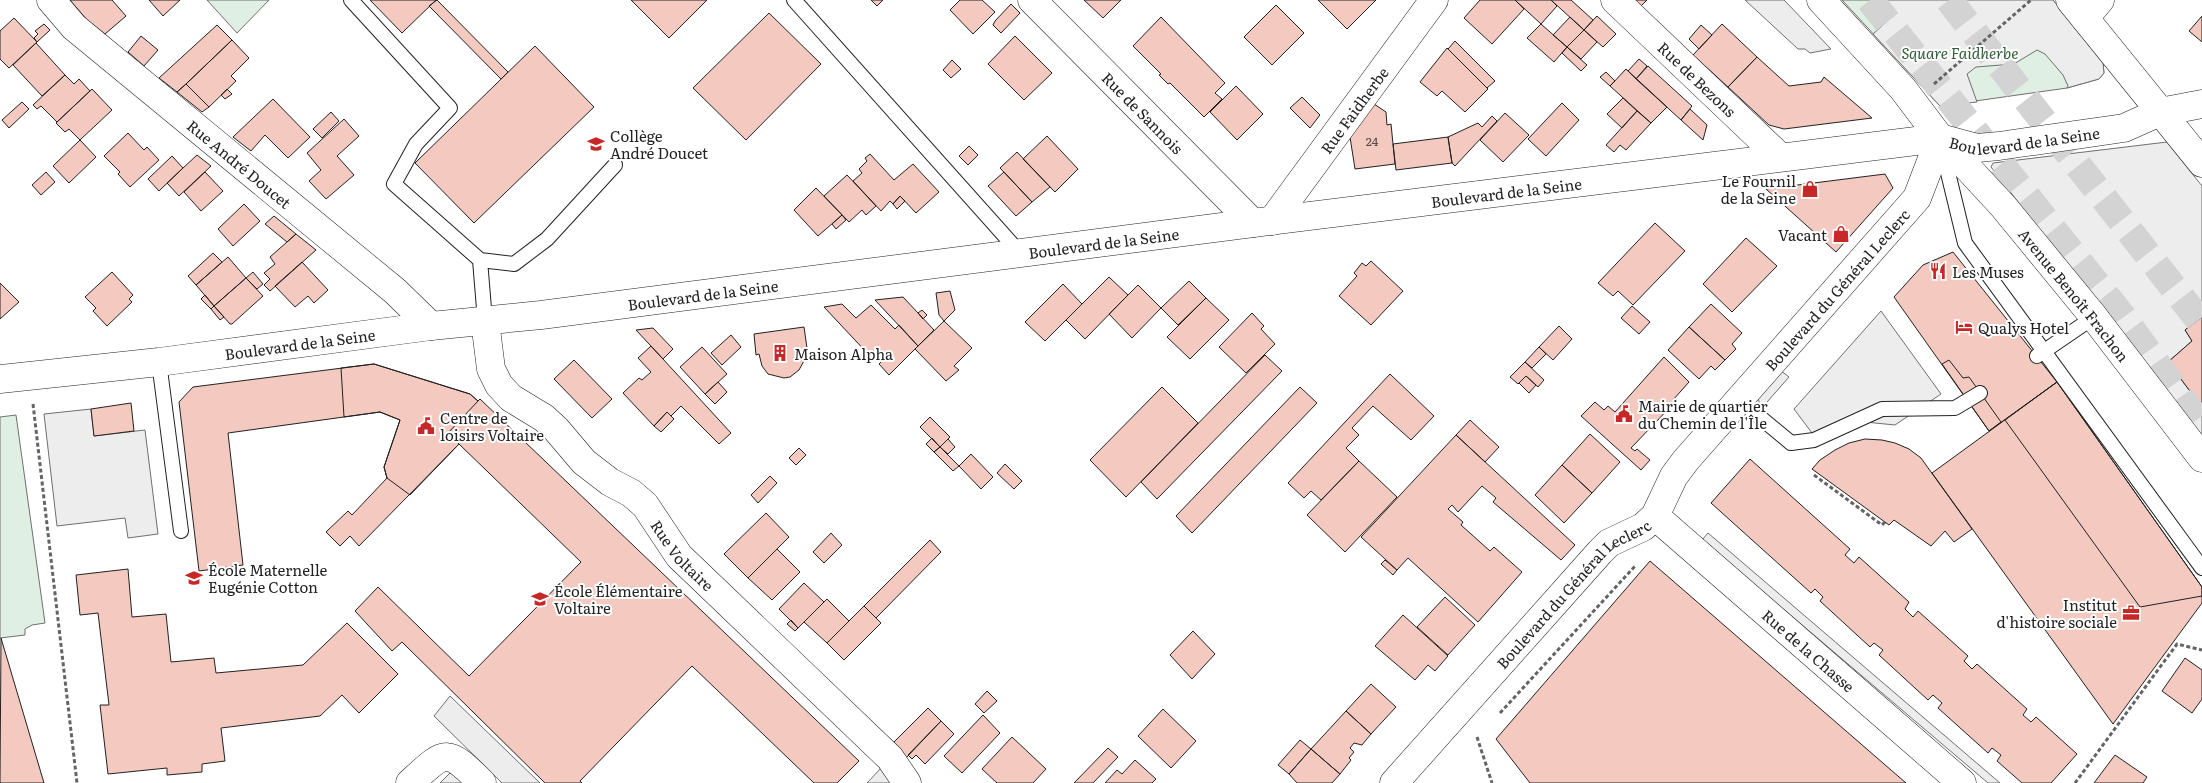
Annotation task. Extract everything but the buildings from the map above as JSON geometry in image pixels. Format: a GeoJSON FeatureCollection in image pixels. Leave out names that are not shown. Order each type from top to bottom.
{"type":"FeatureCollection","features":[{"type":"Feature","properties":{"kind":"street","name":"Rue André Doucet"},"geometry":{"type":"LineString","coordinates":[[51,0],[74,27],[395,291],[431,326]]}},
{"type":"Feature","properties":{"kind":"street","name":"Rue de Sannois"},"geometry":{"type":"LineString","coordinates":[[1032,0],[1263,222]]}},
{"type":"Feature","properties":{"kind":"street","name":"Rue Faidherbe"},"geometry":{"type":"LineString","coordinates":[[1263,222],[1434,0]]}},
{"type":"Feature","properties":{"kind":"street","name":"Rue de Bezons"},"geometry":{"type":"LineString","coordinates":[[1615,0],[1780,157]]}},
{"type":"Feature","properties":{"kind":"street","name":"Avenue Benoît Frachon"},"geometry":{"type":"LineString","coordinates":[[1822,0],[1912,102],[1940,138],[2003,206],[2094,317],[2202,458]]}},
{"type":"Feature","properties":{"kind":"street"},"geometry":{"type":"LineString","coordinates":[[2085,6],[2160,112],[2202,163]]}},
{"type":"Feature","properties":{"kind":"street","name":"Boulevard de la Seine"},"geometry":{"type":"LineString","coordinates":[[0,379],[159,362],[431,326],[485,321],[1940,138],[1977,148],[1999,146],[2124,128],[2160,112],[2202,104]]}},
{"type":"Feature","properties":{"kind":"street","name":"Boulevard du Général Leclerc"},"geometry":{"type":"LineString","coordinates":[[1394,783],[1600,552],[1609,543],[1643,527],[1655,516],[1674,476],[1738,399],[1917,198],[1940,138]]}},
{"type":"Feature","properties":{"kind":"street","name":"Rue Voltaire"},"geometry":{"type":"LineString","coordinates":[[485,321],[490,369],[499,386],[511,398],[544,418],[584,462],[610,482],[631,493],[645,505],[679,556],[890,758],[907,783]]}},
{"type":"Feature","properties":{"kind":"street","name":"Rue de la Chasse"},"geometry":{"type":"LineString","coordinates":[[1655,516],[1962,783]]}},
{"type":"Feature","properties":{"kind":"street"},"geometry":{"type":"LineString","coordinates":[[410,783],[436,760],[448,756],[459,760],[482,783]]}},
{"type":"Feature","properties":{"kind":"lane"},"geometry":{"type":"LineString","coordinates":[[351,0],[450,108],[416,144],[394,184],[480,260],[514,264],[547,239],[615,165]]}},
{"type":"Feature","properties":{"kind":"lane"},"geometry":{"type":"LineString","coordinates":[[794,0],[1020,253]]}},
{"type":"Feature","properties":{"kind":"lane"},"geometry":{"type":"LineString","coordinates":[[1940,138],[1965,243],[2040,354],[2202,568]]}},
{"type":"Feature","properties":{"kind":"lane"},"geometry":{"type":"LineString","coordinates":[[480,260],[485,321]]}},
{"type":"Feature","properties":{"kind":"lane"},"geometry":{"type":"LineString","coordinates":[[2040,354],[2094,317]]}},
{"type":"Feature","properties":{"kind":"lane"},"geometry":{"type":"LineString","coordinates":[[159,362],[181,531]]}},
{"type":"Feature","properties":{"kind":"lane"},"geometry":{"type":"LineString","coordinates":[[1738,399],[1792,443],[1814,440],[1882,409],[1955,408],[1980,393]]}},
{"type":"Feature","properties":{"kind":"path"},"geometry":{"type":"LineString","coordinates":[[1912,102],[2031,0]]}},
{"type":"Feature","properties":{"kind":"path"},"geometry":{"type":"LineString","coordinates":[[30,376],[77,783]]}},
{"type":"Feature","properties":{"kind":"path"},"geometry":{"type":"LineString","coordinates":[[1814,475],[1882,525],[1885,522]]}},
{"type":"Feature","properties":{"kind":"path"},"geometry":{"type":"LineString","coordinates":[[1497,715],[1638,564]]}},
{"type":"Feature","properties":{"kind":"path"},"geometry":{"type":"LineString","coordinates":[[2075,783],[2177,644],[2202,650]]}},
{"type":"Feature","properties":{"kind":"path"},"geometry":{"type":"LineString","coordinates":[[1471,744],[1484,730]]}},
{"type":"Feature","properties":{"kind":"path"},"geometry":{"type":"LineString","coordinates":[[1477,737],[1492,783]]}},
{"type":"Feature","properties":{"kind":"green space"},"geometry":{"type":"Polygon","coordinates":[[[207,0],[269,0],[237,33],[207,0]]]}},
{"type":"Feature","properties":{"kind":"green space","name":"Square Faidherbe"},"geometry":{"type":"Polygon","coordinates":[[[1842,0],[2053,0],[2103,63],[2104,73],[2099,79],[2067,88],[1940,106],[1842,0]]]}},
{"type":"Feature","properties":{"kind":"green space"},"geometry":{"type":"Polygon","coordinates":[[[16,415],[45,623],[32,625],[25,629],[25,635],[0,638],[0,417],[16,415]]]}},
{"type":"Feature","properties":{"kind":"shaded area"},"geometry":{"type":"Polygon","coordinates":[[[1745,0],[1784,0],[1831,49],[1810,53],[1805,49],[1798,49],[1745,0]]]}},
{"type":"Feature","properties":{"kind":"shaded area","name":"Square Faidherbe"},"geometry":{"type":"Polygon","coordinates":[[[1873,0],[2053,0],[2103,63],[2104,73],[2099,79],[2067,88],[2068,86],[2063,75],[2045,54],[2037,50],[2014,64],[1976,67],[1967,74],[1977,102],[1940,106],[1873,34],[1894,15],[1873,0]]]}},
{"type":"Feature","properties":{"kind":"shaded area"},"geometry":{"type":"Polygon","coordinates":[[[2167,142],[2202,186],[2202,317],[2185,330],[2192,341],[2168,362],[2202,407],[2202,446],[2135,353],[1991,167],[1993,163],[2167,142]]]}},
{"type":"Feature","properties":{"kind":"shaded area"},"geometry":{"type":"Polygon","coordinates":[[[1881,311],[1941,394],[1895,425],[1865,422],[1815,437],[1794,409],[1881,311]]]}},
{"type":"Feature","properties":{"kind":"shaded area"},"geometry":{"type":"Polygon","coordinates":[[[1780,370],[1789,377],[1761,409],[1758,398],[1780,370]]]}},
{"type":"Feature","properties":{"kind":"shaded area"},"geometry":{"type":"Polygon","coordinates":[[[91,409],[94,436],[145,430],[158,534],[128,538],[125,518],[57,526],[44,414],[91,409]]]}},
{"type":"Feature","properties":{"kind":"shaded area"},"geometry":{"type":"Polygon","coordinates":[[[1708,533],[2000,783],[1988,783],[1702,540],[1708,533]]]}},
{"type":"Feature","properties":{"kind":"shaded area"},"geometry":{"type":"Polygon","coordinates":[[[450,696],[540,783],[502,783],[434,716],[450,696]]]}},
{"type":"Feature","properties":{"kind":"shaded area"},"geometry":{"type":"Polygon","coordinates":[[[881,768],[893,783],[867,783],[881,768]]]}},
{"type":"Feature","properties":{"kind":"shaded area"},"geometry":{"type":"Polygon","coordinates":[[[454,769],[468,783],[440,783],[454,769]]]}},
{"type":"Feature","properties":{"kind":"tunnel"},"geometry":{"type":"LineString","coordinates":[[1870,0],[2122,316],[2202,427]]}},
{"type":"Feature","properties":{"kind":"tunnel"},"geometry":{"type":"LineString","coordinates":[[1949,0],[2202,324]]}},
{"type":"Feature","properties":{"kind":"place","name":"Collège André Doucet"},"geometry":{"type":"Point","coordinates":[596,144]}},
{"type":"Feature","properties":{"kind":"place","name":"Le Fournil de la Seine"},"geometry":{"type":"Point","coordinates":[1810,189]}},
{"type":"Feature","properties":{"kind":"place","name":"Vacant"},"geometry":{"type":"Point","coordinates":[1841,234]}},
{"type":"Feature","properties":{"kind":"place","name":"Les Muses"},"geometry":{"type":"Point","coordinates":[1938,271]}},
{"type":"Feature","properties":{"kind":"place","name":"Qualys Hotel"},"geometry":{"type":"Point","coordinates":[1964,327]}},
{"type":"Feature","properties":{"kind":"place","name":"Maison Alpha"},"geometry":{"type":"Point","coordinates":[780,353]}},
{"type":"Feature","properties":{"kind":"place","name":"Mairie de quartier du Chemin de l'Île"},"geometry":{"type":"Point","coordinates":[1624,414]}},
{"type":"Feature","properties":{"kind":"place","name":"Centre de loisirs Voltaire"},"geometry":{"type":"Point","coordinates":[426,426]}},
{"type":"Feature","properties":{"kind":"place","name":"École Maternelle Eugénie Cotton"},"geometry":{"type":"Point","coordinates":[194,578]}},
{"type":"Feature","properties":{"kind":"place","name":"École Élémentaire Voltaire"},"geometry":{"type":"Point","coordinates":[540,599]}},
{"type":"Feature","properties":{"kind":"place","name":"Institut d'histoire sociale"},"geometry":{"type":"Point","coordinates":[2131,613]}}]}
